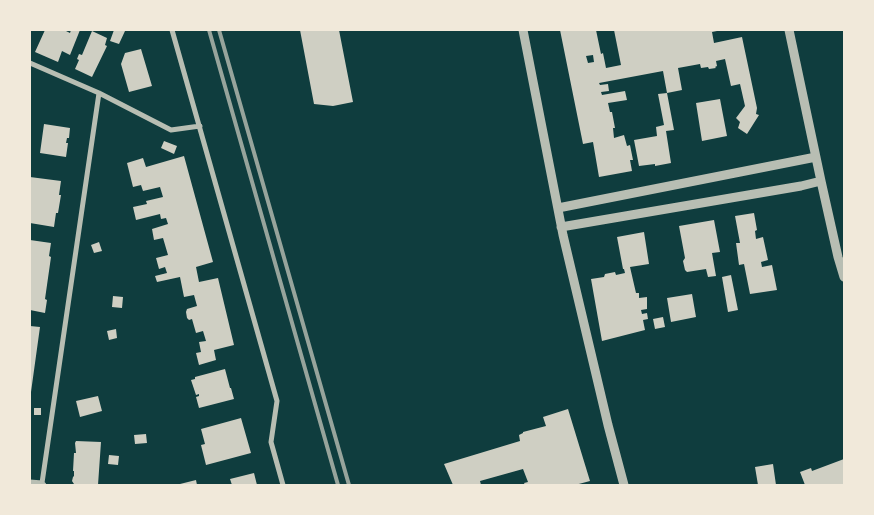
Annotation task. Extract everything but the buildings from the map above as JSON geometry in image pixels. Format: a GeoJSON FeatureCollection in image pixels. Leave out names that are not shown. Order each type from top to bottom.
{"type":"FeatureCollection","features":[{"type":"Feature","properties":{"kind":"street"},"geometry":{"type":"LineString","coordinates":[[172,30],[277,401],[271,442],[283,485]]}},
{"type":"Feature","properties":{"kind":"street"},"geometry":{"type":"LineString","coordinates":[[523,30],[561,226],[624,485]]}},
{"type":"Feature","properties":{"kind":"street"},"geometry":{"type":"LineString","coordinates":[[789,30],[821,181],[844,277]]}},
{"type":"Feature","properties":{"kind":"street"},"geometry":{"type":"LineString","coordinates":[[30,64],[99,93],[171,130],[200,126]]}},
{"type":"Feature","properties":{"kind":"street"},"geometry":{"type":"LineString","coordinates":[[30,482],[43,484],[99,93]]}},
{"type":"Feature","properties":{"kind":"street"},"geometry":{"type":"LineString","coordinates":[[558,208],[816,157]]}},
{"type":"Feature","properties":{"kind":"street"},"geometry":{"type":"LineString","coordinates":[[561,226],[801,186],[821,181]]}},
{"type":"Feature","properties":{"kind":"railway"},"geometry":{"type":"LineString","coordinates":[[209,30],[338,485]]}},
{"type":"Feature","properties":{"kind":"railway"},"geometry":{"type":"LineString","coordinates":[[219,30],[349,485]]}}]}
